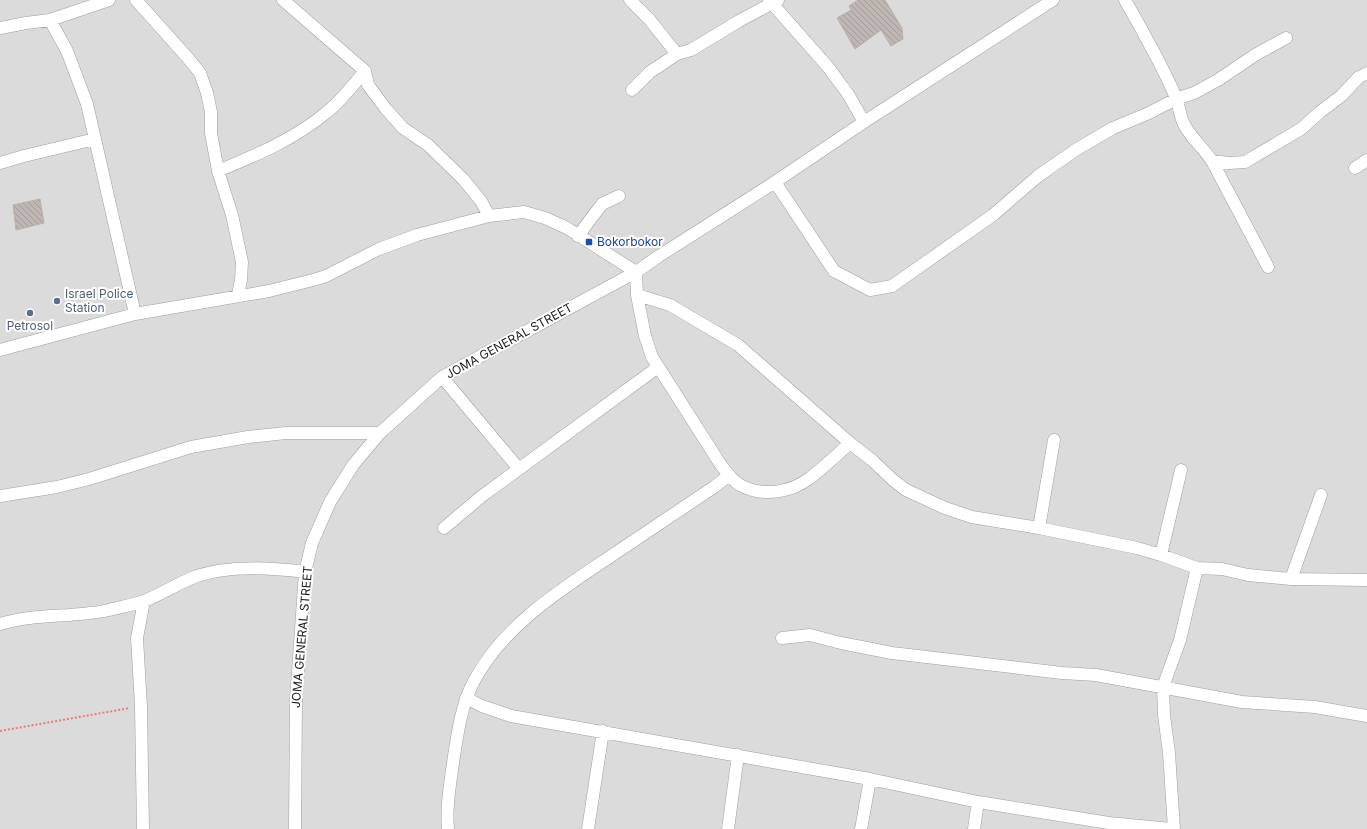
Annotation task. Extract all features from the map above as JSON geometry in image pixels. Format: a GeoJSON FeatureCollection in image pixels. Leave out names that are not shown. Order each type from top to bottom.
{"type":"FeatureCollection","features":[{"type":"Feature","properties":{"kind":"street"},"geometry":{"type":"LineString","coordinates":[[0,28],[50,20],[109,0]]}},
{"type":"Feature","properties":{"kind":"street"},"geometry":{"type":"LineString","coordinates":[[136,0],[187,57],[200,74],[207,93],[211,112],[211,133],[218,171],[232,215],[242,262],[242,280],[238,295]]}},
{"type":"Feature","properties":{"kind":"street"},"geometry":{"type":"LineString","coordinates":[[283,0],[365,71],[368,85],[386,109],[403,128],[428,145],[463,179],[481,201],[489,216]]}},
{"type":"Feature","properties":{"kind":"street"},"geometry":{"type":"LineString","coordinates":[[630,0],[649,19],[677,54]]}},
{"type":"Feature","properties":{"kind":"street","name":"JOMA GENERAL STREET"},"geometry":{"type":"LineString","coordinates":[[294,829],[296,701],[305,572],[312,542],[330,502],[353,465],[380,433],[442,377],[636,272],[1053,0]]}},
{"type":"Feature","properties":{"kind":"street"},"geometry":{"type":"LineString","coordinates":[[1125,0],[1144,33],[1176,99],[1183,123],[1212,161],[1268,266]]}},
{"type":"Feature","properties":{"kind":"street"},"geometry":{"type":"LineString","coordinates":[[632,90],[650,72],[677,54],[691,50],[773,1],[828,67],[848,94],[864,122]]}},
{"type":"Feature","properties":{"kind":"street"},"geometry":{"type":"LineString","coordinates":[[50,20],[68,51],[88,104],[135,314]]}},
{"type":"Feature","properties":{"kind":"street"},"geometry":{"type":"LineString","coordinates":[[774,182],[834,270],[870,290],[892,286],[993,215],[1038,176],[1077,149],[1113,128],[1149,113],[1176,99],[1194,93],[1218,80],[1255,55],[1286,38]]}},
{"type":"Feature","properties":{"kind":"street"},"geometry":{"type":"LineString","coordinates":[[218,171],[268,150],[312,123],[328,112],[365,71]]}},
{"type":"Feature","properties":{"kind":"street"},"geometry":{"type":"LineString","coordinates":[[1212,161],[1229,164],[1245,162],[1301,129],[1341,96],[1359,77],[1367,73]]}},
{"type":"Feature","properties":{"kind":"street"},"geometry":{"type":"LineString","coordinates":[[0,163],[95,139]]}},
{"type":"Feature","properties":{"kind":"street"},"geometry":{"type":"LineString","coordinates":[[1355,168],[1367,160]]}},
{"type":"Feature","properties":{"kind":"street"},"geometry":{"type":"LineString","coordinates":[[578,236],[602,204],[619,196]]}},
{"type":"Feature","properties":{"kind":"street"},"geometry":{"type":"LineString","coordinates":[[0,350],[135,314],[268,291],[326,276],[379,250],[417,235],[489,216],[524,212],[545,218],[566,228],[636,272],[637,295],[648,349],[728,476],[739,484],[753,490],[768,492],[787,490],[809,479],[850,444]]}},
{"type":"Feature","properties":{"kind":"street"},"geometry":{"type":"LineString","coordinates":[[637,295],[670,305],[738,345],[893,480],[906,490],[944,508],[972,517],[1039,528],[1137,548],[1197,568],[1222,569],[1248,575],[1291,579],[1367,580]]}},
{"type":"Feature","properties":{"kind":"street"},"geometry":{"type":"LineString","coordinates":[[444,528],[482,496],[658,367]]}},
{"type":"Feature","properties":{"kind":"street"},"geometry":{"type":"LineString","coordinates":[[442,377],[519,469]]}},
{"type":"Feature","properties":{"kind":"street"},"geometry":{"type":"LineString","coordinates":[[0,496],[57,487],[89,479],[191,447],[248,437],[286,433],[380,433]]}},
{"type":"Feature","properties":{"kind":"street"},"geometry":{"type":"LineString","coordinates":[[1039,528],[1054,440]]}},
{"type":"Feature","properties":{"kind":"street"},"geometry":{"type":"LineString","coordinates":[[1161,555],[1181,470]]}},
{"type":"Feature","properties":{"kind":"street"},"geometry":{"type":"LineString","coordinates":[[448,829],[447,815],[455,747],[466,698],[474,680],[495,648],[520,622],[550,597],[714,487],[728,476]]}},
{"type":"Feature","properties":{"kind":"street"},"geometry":{"type":"LineString","coordinates":[[1291,579],[1321,495]]}},
{"type":"Feature","properties":{"kind":"street"},"geometry":{"type":"LineString","coordinates":[[0,624],[27,619],[107,610],[144,601],[175,584],[222,570],[274,568],[305,572]]}},
{"type":"Feature","properties":{"kind":"street"},"geometry":{"type":"LineString","coordinates":[[1174,829],[1163,687],[1180,640],[1197,568]]}},
{"type":"Feature","properties":{"kind":"street"},"geometry":{"type":"LineString","coordinates":[[143,829],[141,706],[138,638],[144,601]]}},
{"type":"Feature","properties":{"kind":"street"},"geometry":{"type":"LineString","coordinates":[[782,638],[810,635],[892,653],[1062,673],[1096,675],[1242,702],[1315,707],[1367,716]]}},
{"type":"Feature","properties":{"kind":"street"},"geometry":{"type":"LineString","coordinates":[[466,698],[491,710],[511,716],[870,779],[978,802],[1109,826],[1171,829]]}},
{"type":"Feature","properties":{"kind":"street"},"geometry":{"type":"LineString","coordinates":[[588,829],[603,731]]}},
{"type":"Feature","properties":{"kind":"street"},"geometry":{"type":"LineString","coordinates":[[728,829],[738,755]]}},
{"type":"Feature","properties":{"kind":"street"},"geometry":{"type":"LineString","coordinates":[[861,829],[870,779]]}},
{"type":"Feature","properties":{"kind":"street"},"geometry":{"type":"LineString","coordinates":[[974,829],[978,802]]}},
{"type":"Feature","properties":{"kind":"path"},"geometry":{"type":"LineString","coordinates":[[0,731],[141,706]]}},
{"type":"Feature","properties":{"kind":"shaded area"},"geometry":{"type":"Polygon","coordinates":[[[0,0],[1367,0],[1367,829],[0,829],[0,0]]]}},
{"type":"Feature","properties":{"kind":"building"},"geometry":{"type":"Polygon","coordinates":[[[858,0],[885,0],[902,28],[903,39],[891,46],[881,30],[855,49],[837,18],[851,10],[849,6],[858,0]]]}},
{"type":"Feature","properties":{"kind":"building"},"geometry":{"type":"Polygon","coordinates":[[[40,199],[44,223],[16,230],[13,205],[40,199]]]}},
{"type":"Feature","properties":{"kind":"place","name":"Bokorbokor"},"geometry":{"type":"Point","coordinates":[589,242]}},
{"type":"Feature","properties":{"kind":"place","name":"Israel Police Station"},"geometry":{"type":"Point","coordinates":[57,301]}},
{"type":"Feature","properties":{"kind":"place","name":"Petrosol"},"geometry":{"type":"Point","coordinates":[30,313]}}]}
